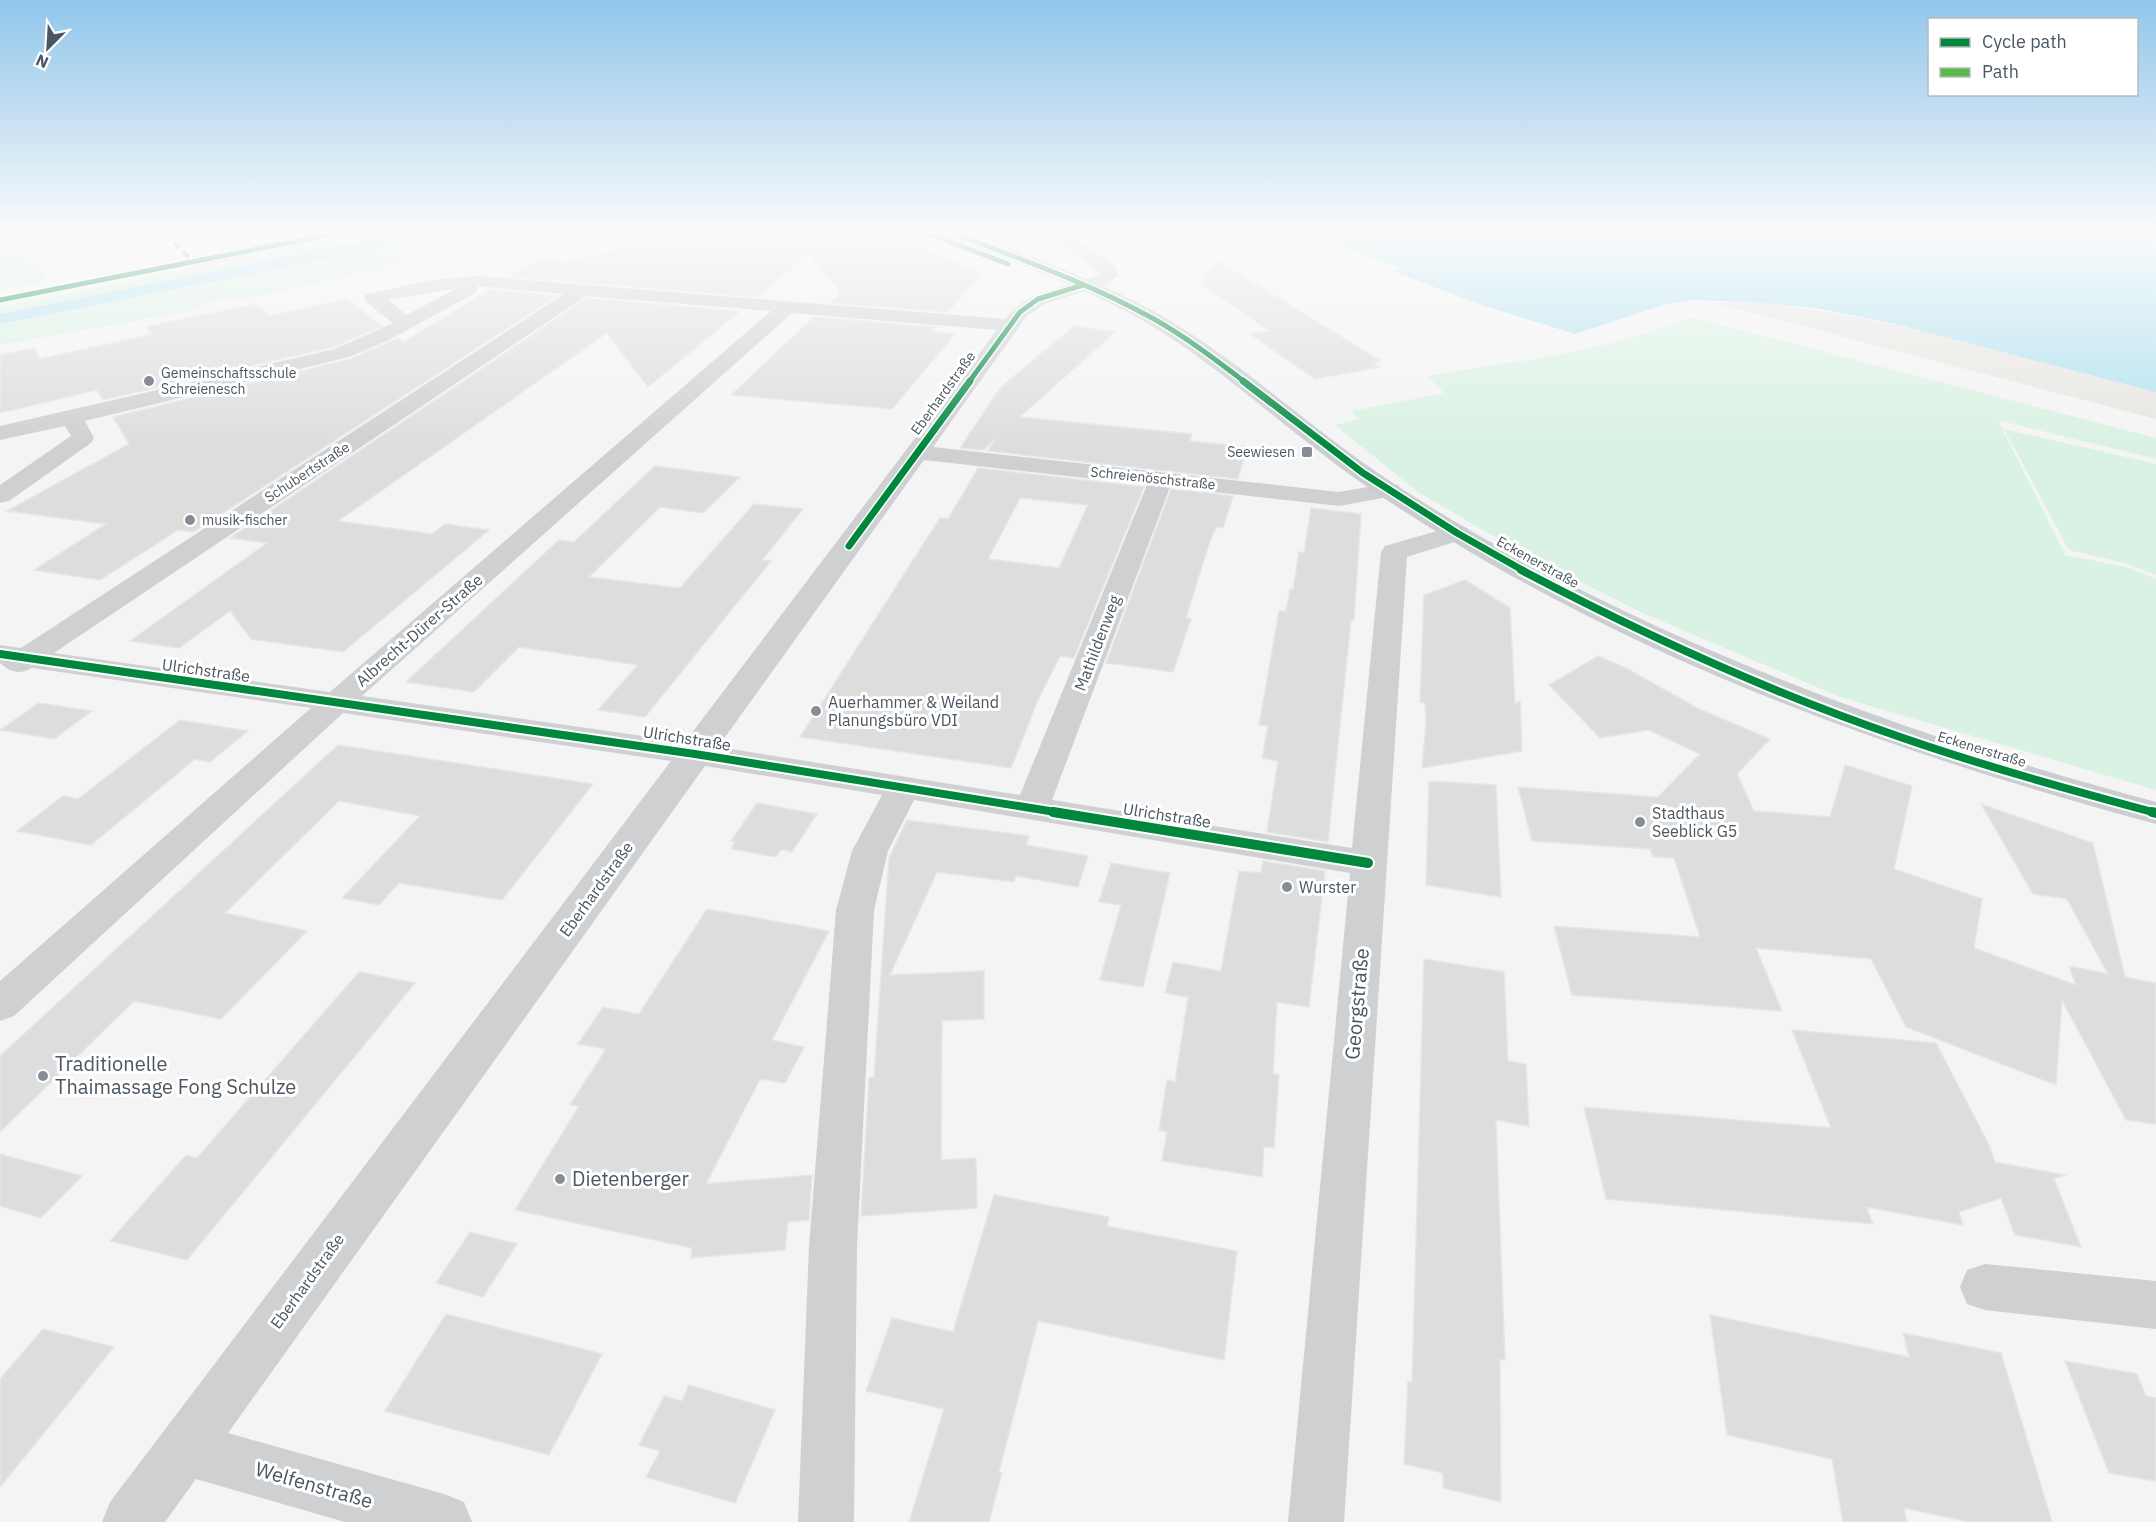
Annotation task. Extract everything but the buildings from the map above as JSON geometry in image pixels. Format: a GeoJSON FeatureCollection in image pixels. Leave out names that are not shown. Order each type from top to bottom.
{"type":"FeatureCollection","features":[{"type":"Feature","properties":{"kind":"main road","name":"Eckenerstraße"},"geometry":{"type":"LineString","coordinates":[[1126,305],[1182,336],[1349,463],[1389,490],[1458,533],[1564,593],[1661,643],[1886,733],[1970,761],[2156,813]]}},
{"type":"Feature","properties":{"kind":"street"},"geometry":{"type":"LineString","coordinates":[[383,305],[405,323]]}},
{"type":"Feature","properties":{"kind":"street"},"geometry":{"type":"LineString","coordinates":[[0,433],[323,358],[361,346],[435,305]]}},
{"type":"Feature","properties":{"kind":"street","name":"Schubertstraße"},"geometry":{"type":"LineString","coordinates":[[9,662],[559,305]]}},
{"type":"Feature","properties":{"kind":"street"},"geometry":{"type":"LineString","coordinates":[[776,305],[1010,325]]}},
{"type":"Feature","properties":{"kind":"street","name":"Eberhardstraße"},"geometry":{"type":"LineString","coordinates":[[130,1522],[1010,325],[1020,312],[1030,305]]}},
{"type":"Feature","properties":{"kind":"street","name":"Albrecht-Dürer-Straße"},"geometry":{"type":"LineString","coordinates":[[0,1005],[335,704],[788,306]]}},
{"type":"Feature","properties":{"kind":"street"},"geometry":{"type":"LineString","coordinates":[[0,496],[83,438],[72,418]]}},
{"type":"Feature","properties":{"kind":"street","name":"Schreienöschstraße"},"geometry":{"type":"LineString","coordinates":[[918,452],[1339,498],[1389,490]]}},
{"type":"Feature","properties":{"kind":"street","name":"Mathildenweg"},"geometry":{"type":"LineString","coordinates":[[1032,808],[1161,479]]}},
{"type":"Feature","properties":{"kind":"street","name":"Georgstraße"},"geometry":{"type":"LineString","coordinates":[[1316,1522],[1394,552],[1458,533]]}},
{"type":"Feature","properties":{"kind":"street","name":"Ulrichstraße"},"geometry":{"type":"LineString","coordinates":[[9,662],[695,754],[1368,863]]}},
{"type":"Feature","properties":{"kind":"street"},"geometry":{"type":"LineString","coordinates":[[826,1522],[833,1246],[855,910],[870,851],[903,788]]}},
{"type":"Feature","properties":{"kind":"street"},"geometry":{"type":"LineString","coordinates":[[1985,1287],[2156,1305]]}},
{"type":"Feature","properties":{"kind":"street","name":"Welfenstraße"},"geometry":{"type":"LineString","coordinates":[[184,1448],[444,1522]]}},
{"type":"Feature","properties":{"kind":"green space"},"geometry":{"type":"Polygon","coordinates":[[[10,305],[45,305],[0,314],[0,307],[10,305]]]}},
{"type":"Feature","properties":{"kind":"green space"},"geometry":{"type":"Polygon","coordinates":[[[95,305],[204,305],[191,311],[0,345],[0,324],[95,305]]]}},
{"type":"Feature","properties":{"kind":"green space"},"geometry":{"type":"Polygon","coordinates":[[[1690,317],[2156,438],[2156,459],[1998,420],[2065,555],[2126,567],[2156,579],[2156,790],[1840,697],[1645,614],[1517,550],[1418,492],[1335,425],[1358,419],[1352,411],[1444,393],[1428,376],[1594,347],[1659,329],[1690,317]]]}},
{"type":"Feature","properties":{"kind":"green space"},"geometry":{"type":"Polygon","coordinates":[[[2004,429],[2156,464],[2156,575],[2124,563],[2069,550],[2004,429]]]}},
{"type":"Feature","properties":{"kind":"sand"},"geometry":{"type":"Polygon","coordinates":[[[1722,305],[1775,305],[1801,308],[1903,327],[2005,352],[2156,392],[2156,419],[1722,305]]]}},
{"type":"Feature","properties":{"kind":"water"},"geometry":{"type":"Polygon","coordinates":[[[45,305],[95,305],[0,324],[0,314],[45,305]]]}},
{"type":"Feature","properties":{"kind":"water"},"geometry":{"type":"Polygon","coordinates":[[[1482,305],[1664,305],[1575,334],[1482,305]]]}},
{"type":"Feature","properties":{"kind":"water"},"geometry":{"type":"Polygon","coordinates":[[[1782,305],[2156,305],[2156,392],[1891,323],[1815,308],[1782,305]]]}},
{"type":"Feature","properties":{"kind":"cycle path"},"geometry":{"type":"LineString","coordinates":[[849,546],[1020,312],[1030,305]]}},
{"type":"Feature","properties":{"kind":"cycle path"},"geometry":{"type":"LineString","coordinates":[[1128,305],[1204,352],[1363,473],[1457,533],[1580,601],[1706,661],[1836,714],[1968,760],[2156,813]]}},
{"type":"Feature","properties":{"kind":"cycle path"},"geometry":{"type":"LineString","coordinates":[[0,654],[695,754],[1368,863]]}},
{"type":"Feature","properties":{"kind":"place","name":"Gemeinschaftsschule Schreienesch"},"geometry":{"type":"Point","coordinates":[149,381]}},
{"type":"Feature","properties":{"kind":"place","name":"Seewiesen"},"geometry":{"type":"Point","coordinates":[1307,452]}},
{"type":"Feature","properties":{"kind":"place","name":"musik-fischer"},"geometry":{"type":"Point","coordinates":[190,520]}},
{"type":"Feature","properties":{"kind":"place","name":"Auerhammer & Weiland Planungsbüro VDI"},"geometry":{"type":"Point","coordinates":[816,711]}},
{"type":"Feature","properties":{"kind":"place","name":"Stadthaus Seeblick G5"},"geometry":{"type":"Point","coordinates":[1640,822]}},
{"type":"Feature","properties":{"kind":"place","name":"Wurster"},"geometry":{"type":"Point","coordinates":[1287,887]}},
{"type":"Feature","properties":{"kind":"place","name":"Traditionelle Thaimassage Fong Schulze"},"geometry":{"type":"Point","coordinates":[43,1076]}},
{"type":"Feature","properties":{"kind":"place","name":"Dietenberger"},"geometry":{"type":"Point","coordinates":[560,1179]}}]}
